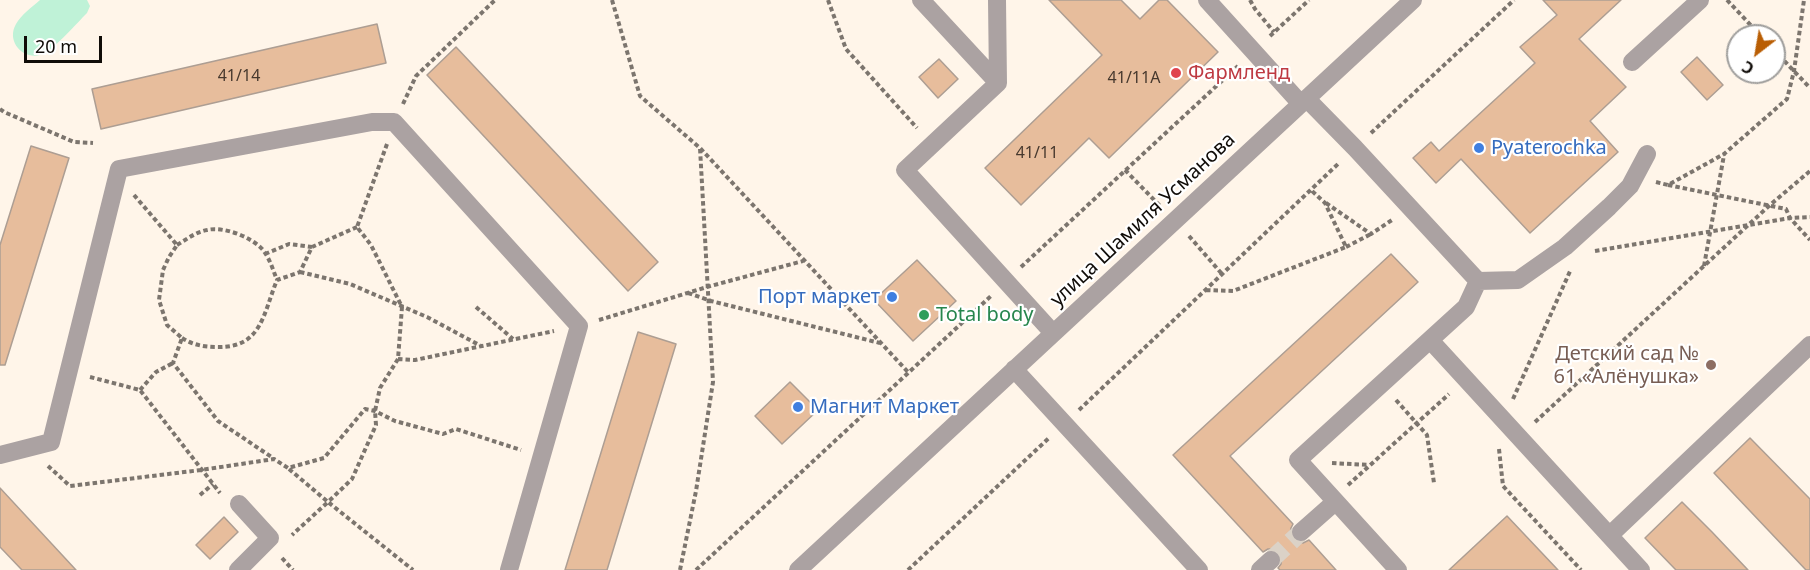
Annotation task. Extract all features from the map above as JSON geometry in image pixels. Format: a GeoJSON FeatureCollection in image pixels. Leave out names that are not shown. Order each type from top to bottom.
{"type":"FeatureCollection","features":[{"type":"Feature","properties":{"kind":"street"},"geometry":{"type":"LineString","coordinates":[[921,0],[998,83]]}},
{"type":"Feature","properties":{"kind":"street"},"geometry":{"type":"LineString","coordinates":[[997,0],[998,83],[905,170],[1053,333]]}},
{"type":"Feature","properties":{"kind":"street"},"geometry":{"type":"LineString","coordinates":[[1207,0],[1304,101],[1355,148],[1478,281],[1518,280],[1572,251],[1630,186],[1647,154]]}},
{"type":"Feature","properties":{"kind":"street","name":"улица Шамиля Усманова"},"geometry":{"type":"LineString","coordinates":[[798,570],[1412,0]]}},
{"type":"Feature","properties":{"kind":"street"},"geometry":{"type":"LineString","coordinates":[[1632,62],[1700,0]]}},
{"type":"Feature","properties":{"kind":"street"},"geometry":{"type":"LineString","coordinates":[[0,455],[51,442],[118,169],[372,122],[394,122],[579,326],[509,570]]}},
{"type":"Feature","properties":{"kind":"street"},"geometry":{"type":"LineString","coordinates":[[1398,570],[1298,460],[1466,307],[1478,281]]}},
{"type":"Feature","properties":{"kind":"street"},"geometry":{"type":"LineString","coordinates":[[1430,340],[1641,570]]}},
{"type":"Feature","properties":{"kind":"street"},"geometry":{"type":"LineString","coordinates":[[1610,536],[1810,345]]}},
{"type":"Feature","properties":{"kind":"street"},"geometry":{"type":"LineString","coordinates":[[1014,369],[1198,570]]}},
{"type":"Feature","properties":{"kind":"street"},"geometry":{"type":"LineString","coordinates":[[1301,532],[1334,500]]}},
{"type":"Feature","properties":{"kind":"street"},"geometry":{"type":"LineString","coordinates":[[238,504],[270,538],[271,546],[238,570]]}},
{"type":"Feature","properties":{"kind":"path"},"geometry":{"type":"LineString","coordinates":[[265,254],[289,244],[312,247],[357,227],[394,122],[417,76],[495,0]]}},
{"type":"Feature","properties":{"kind":"path"},"geometry":{"type":"LineString","coordinates":[[612,0],[640,96],[700,148],[908,372]]}},
{"type":"Feature","properties":{"kind":"path"},"geometry":{"type":"LineString","coordinates":[[828,0],[846,49],[932,144]]}},
{"type":"Feature","properties":{"kind":"path"},"geometry":{"type":"LineString","coordinates":[[1250,0],[1274,32]]}},
{"type":"Feature","properties":{"kind":"path"},"geometry":{"type":"LineString","coordinates":[[908,570],[1514,0]]}},
{"type":"Feature","properties":{"kind":"path"},"geometry":{"type":"LineString","coordinates":[[1727,0],[1750,24]]}},
{"type":"Feature","properties":{"kind":"path"},"geometry":{"type":"LineString","coordinates":[[1668,185],[1724,154],[1788,99],[1804,0]]}},
{"type":"Feature","properties":{"kind":"path"},"geometry":{"type":"LineString","coordinates":[[1786,63],[1810,88]]}},
{"type":"Feature","properties":{"kind":"path"},"geometry":{"type":"LineString","coordinates":[[0,108],[4,112],[74,142],[93,143]]}},
{"type":"Feature","properties":{"kind":"path"},"geometry":{"type":"LineString","coordinates":[[680,570],[696,491],[713,382],[700,148]]}},
{"type":"Feature","properties":{"kind":"path"},"geometry":{"type":"LineString","coordinates":[[1704,266],[1724,154]]}},
{"type":"Feature","properties":{"kind":"path"},"geometry":{"type":"LineString","coordinates":[[118,169],[136,198],[177,245]]}},
{"type":"Feature","properties":{"kind":"path"},"geometry":{"type":"LineString","coordinates":[[1519,437],[1748,225],[1810,171]]}},
{"type":"Feature","properties":{"kind":"path"},"geometry":{"type":"LineString","coordinates":[[1634,177],[1786,209],[1790,218],[1810,240]]}},
{"type":"Feature","properties":{"kind":"path"},"geometry":{"type":"LineString","coordinates":[[1311,190],[1325,203],[1371,234]]}},
{"type":"Feature","properties":{"kind":"path"},"geometry":{"type":"LineString","coordinates":[[1325,203],[1347,247]]}},
{"type":"Feature","properties":{"kind":"path"},"geometry":{"type":"LineString","coordinates":[[1205,290],[1233,291],[1347,247],[1371,234],[1410,207]]}},
{"type":"Feature","properties":{"kind":"path"},"geometry":{"type":"LineString","coordinates":[[1503,421],[1572,251],[1790,218],[1810,217]]}},
{"type":"Feature","properties":{"kind":"path"},"geometry":{"type":"LineString","coordinates":[[293,570],[271,546],[328,502],[352,479],[376,425],[375,411],[380,388],[398,359],[402,307],[371,245],[357,227]]}},
{"type":"Feature","properties":{"kind":"path"},"geometry":{"type":"LineString","coordinates":[[208,230],[224,230],[240,235],[261,247],[270,261],[277,280],[262,321],[252,337],[236,345],[221,347],[190,344],[168,325],[159,300],[163,270],[177,245],[195,234],[208,230]]}},
{"type":"Feature","properties":{"kind":"path"},"geometry":{"type":"LineString","coordinates":[[300,272],[312,247]]}},
{"type":"Feature","properties":{"kind":"path"},"geometry":{"type":"LineString","coordinates":[[398,359],[415,360],[579,326],[706,287],[803,261]]}},
{"type":"Feature","properties":{"kind":"path"},"geometry":{"type":"LineString","coordinates":[[277,280],[300,272],[350,284],[427,318],[482,347]]}},
{"type":"Feature","properties":{"kind":"path"},"geometry":{"type":"LineString","coordinates":[[687,293],[880,343]]}},
{"type":"Feature","properties":{"kind":"path"},"geometry":{"type":"LineString","coordinates":[[476,307],[514,340]]}},
{"type":"Feature","properties":{"kind":"path"},"geometry":{"type":"LineString","coordinates":[[140,390],[156,372],[173,363],[182,338]]}},
{"type":"Feature","properties":{"kind":"path"},"geometry":{"type":"LineString","coordinates":[[173,363],[218,421],[288,468],[413,570]]}},
{"type":"Feature","properties":{"kind":"path"},"geometry":{"type":"LineString","coordinates":[[69,372],[140,390],[230,506],[238,504]]}},
{"type":"Feature","properties":{"kind":"path"},"geometry":{"type":"LineString","coordinates":[[1334,500],[1465,379]]}},
{"type":"Feature","properties":{"kind":"path"},"geometry":{"type":"LineString","coordinates":[[1382,384],[1427,435],[1434,483]]}},
{"type":"Feature","properties":{"kind":"path"},"geometry":{"type":"LineString","coordinates":[[288,468],[324,458],[365,409],[405,424],[443,434],[456,429],[542,456]]}},
{"type":"Feature","properties":{"kind":"path"},"geometry":{"type":"LineString","coordinates":[[1499,447],[1503,486],[1581,570]]}},
{"type":"Feature","properties":{"kind":"path"},"geometry":{"type":"LineString","coordinates":[[27,448],[70,486],[274,459]]}},
{"type":"Feature","properties":{"kind":"path"},"geometry":{"type":"LineString","coordinates":[[200,495],[213,484]]}},
{"type":"Feature","properties":{"kind":"green space"},"geometry":{"type":"Polygon","coordinates":[[[40,0],[87,0],[90,6],[87,13],[55,46],[45,53],[31,55],[19,49],[15,44],[13,31],[21,17],[40,0]]]}},
{"type":"Feature","properties":{"kind":"building"},"geometry":{"type":"Polygon","coordinates":[[[1049,0],[1121,0],[1140,19],[1159,0],[1167,0],[1218,52],[1109,158],[1089,138],[1021,205],[985,168],[1102,55],[1049,0]]]}},
{"type":"Feature","properties":{"kind":"building"},"geometry":{"type":"Polygon","coordinates":[[[1543,0],[1621,0],[1579,39],[1626,87],[1590,121],[1618,152],[1530,233],[1461,159],[1436,183],[1413,158],[1431,142],[1439,151],[1535,63],[1520,47],[1557,15],[1543,0]]]}},
{"type":"Feature","properties":{"kind":"building"},"geometry":{"type":"Polygon","coordinates":[[[377,24],[386,63],[101,129],[92,89],[377,24]]]}},
{"type":"Feature","properties":{"kind":"building"},"geometry":{"type":"Polygon","coordinates":[[[456,47],[658,262],[628,291],[427,75],[456,47]]]}},
{"type":"Feature","properties":{"kind":"building"},"geometry":{"type":"Polygon","coordinates":[[[1697,57],[1723,85],[1707,100],[1681,72],[1697,57]]]}},
{"type":"Feature","properties":{"kind":"building"},"geometry":{"type":"Polygon","coordinates":[[[939,59],[958,79],[938,98],[919,77],[939,59]]]}},
{"type":"Feature","properties":{"kind":"building"},"geometry":{"type":"Polygon","coordinates":[[[31,146],[69,158],[5,365],[0,365],[0,245],[31,146]]]}},
{"type":"Feature","properties":{"kind":"building"},"geometry":{"type":"Polygon","coordinates":[[[1391,254],[1418,282],[1230,456],[1293,524],[1290,534],[1293,540],[1303,543],[1309,540],[1336,570],[1280,570],[1278,568],[1282,558],[1280,553],[1274,549],[1263,552],[1173,455],[1391,254]]]}},
{"type":"Feature","properties":{"kind":"building"},"geometry":{"type":"Polygon","coordinates":[[[917,260],[956,301],[913,341],[874,300],[917,260]]]}},
{"type":"Feature","properties":{"kind":"building"},"geometry":{"type":"Polygon","coordinates":[[[638,332],[676,344],[607,570],[565,570],[638,332]]]}},
{"type":"Feature","properties":{"kind":"building"},"geometry":{"type":"Polygon","coordinates":[[[790,382],[818,410],[782,444],[755,416],[790,382]]]}},
{"type":"Feature","properties":{"kind":"building"},"geometry":{"type":"Polygon","coordinates":[[[1750,438],[1810,499],[1810,570],[1806,570],[1714,473],[1750,438]]]}},
{"type":"Feature","properties":{"kind":"building"},"geometry":{"type":"Polygon","coordinates":[[[0,488],[76,570],[22,570],[0,547],[0,488]]]}},
{"type":"Feature","properties":{"kind":"building"},"geometry":{"type":"Polygon","coordinates":[[[1682,502],[1748,570],[1676,570],[1645,538],[1682,502]]]}},
{"type":"Feature","properties":{"kind":"building"},"geometry":{"type":"Polygon","coordinates":[[[1507,516],[1558,570],[1449,570],[1507,516]]]}},
{"type":"Feature","properties":{"kind":"building"},"geometry":{"type":"Polygon","coordinates":[[[224,517],[238,532],[210,559],[196,545],[224,517]]]}},
{"type":"Feature","properties":{"kind":"tunnel"},"geometry":{"type":"LineString","coordinates":[[1271,560],[1301,532]]}},
{"type":"Feature","properties":{"kind":"place","name":"Фармленд"},"geometry":{"type":"Point","coordinates":[1176,73]}},
{"type":"Feature","properties":{"kind":"place","name":"Pyaterochka"},"geometry":{"type":"Point","coordinates":[1479,148]}},
{"type":"Feature","properties":{"kind":"place","name":"Порт маркет"},"geometry":{"type":"Point","coordinates":[892,297]}},
{"type":"Feature","properties":{"kind":"place","name":"Total body"},"geometry":{"type":"Point","coordinates":[924,315]}},
{"type":"Feature","properties":{"kind":"place","name":"Детский сад № 61 «Алёнушка»"},"geometry":{"type":"Point","coordinates":[1711,365]}},
{"type":"Feature","properties":{"kind":"place","name":"Магнит Маркет"},"geometry":{"type":"Point","coordinates":[798,407]}}]}
